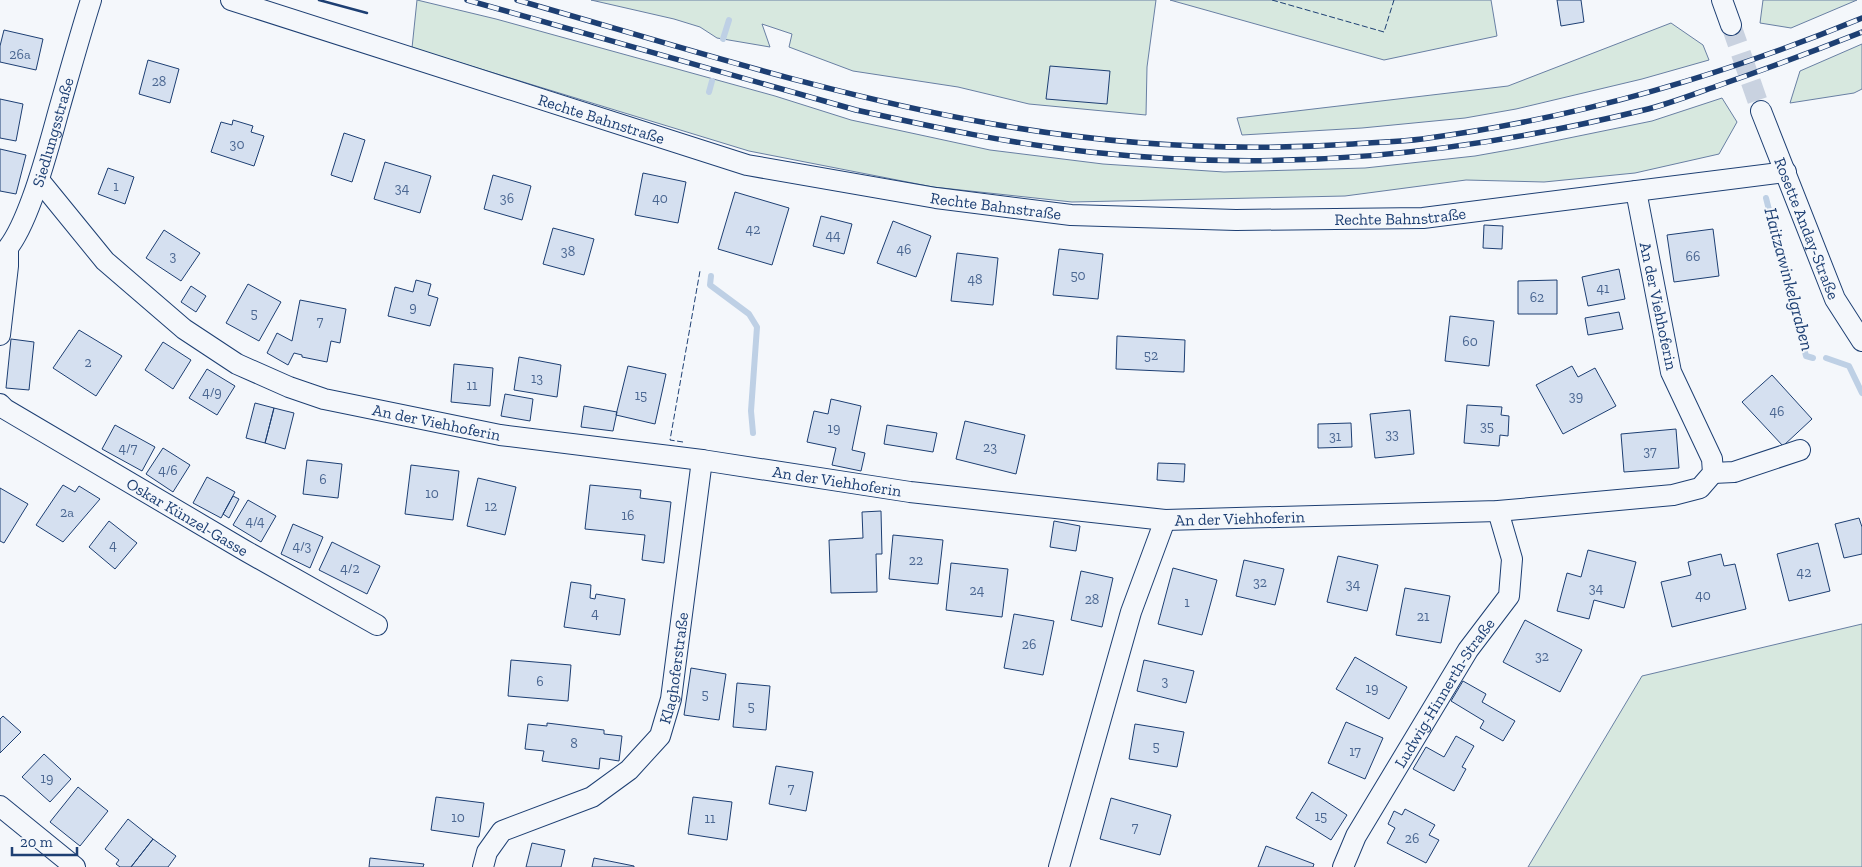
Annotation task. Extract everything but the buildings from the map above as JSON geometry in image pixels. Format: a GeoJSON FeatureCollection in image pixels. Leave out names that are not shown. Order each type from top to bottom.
{"type":"FeatureCollection","features":[{"type":"Feature","properties":{"kind":"street","name":"Siedlungsstraße"},"geometry":{"type":"LineString","coordinates":[[4,253],[23,220],[39,180],[91,0]]}},
{"type":"Feature","properties":{"kind":"street","name":"Rechte Bahnstraße"},"geometry":{"type":"LineString","coordinates":[[231,0],[747,166],[936,198],[1071,215],[1254,220],[1424,218],[1786,172]]}},
{"type":"Feature","properties":{"kind":"street"},"geometry":{"type":"LineString","coordinates":[[1722,0],[1731,25]]}},
{"type":"Feature","properties":{"kind":"street","name":"Rosette Anday-Straße"},"geometry":{"type":"LineString","coordinates":[[1761,111],[1835,299],[1862,341]]}},
{"type":"Feature","properties":{"kind":"street","name":"An der Viehhoferin"},"geometry":{"type":"LineString","coordinates":[[39,180],[105,261],[184,330],[237,364],[289,387],[324,399],[500,435],[702,460],[910,492],[1165,520],[1498,511],[1673,496],[1700,488],[1713,473],[1712,460],[1671,372],[1636,191]]}},
{"type":"Feature","properties":{"kind":"street"},"geometry":{"type":"LineString","coordinates":[[0,335],[8,266],[4,253]]}},
{"type":"Feature","properties":{"kind":"street","name":"Oskar Künzel-Gasse"},"geometry":{"type":"LineString","coordinates":[[0,404],[244,550],[377,625]]}},
{"type":"Feature","properties":{"kind":"street"},"geometry":{"type":"LineString","coordinates":[[1713,473],[1734,472],[1800,450]]}},
{"type":"Feature","properties":{"kind":"street","name":"Klaghoferstraße"},"geometry":{"type":"LineString","coordinates":[[483,867],[487,852],[502,831],[592,797],[629,770],[660,736],[671,700],[702,460]]}},
{"type":"Feature","properties":{"kind":"street","name":"Ludwig-Hinnerth-Straße"},"geometry":{"type":"LineString","coordinates":[[1343,867],[1356,836],[1468,650],[1509,596],[1512,560],[1498,511]]}},
{"type":"Feature","properties":{"kind":"street"},"geometry":{"type":"LineString","coordinates":[[1059,867],[1131,612],[1165,520]]}},
{"type":"Feature","properties":{"kind":"street"},"geometry":{"type":"LineString","coordinates":[[0,806],[75,867]]}},
{"type":"Feature","properties":{"kind":"shaded area"},"geometry":{"type":"Polygon","coordinates":[[[417,0],[496,19],[775,96],[851,120],[990,150],[1103,164],[1224,172],[1365,168],[1475,156],[1520,148],[1652,121],[1722,98],[1737,122],[1719,154],[1635,173],[1544,182],[1466,180],[1345,196],[1072,202],[933,187],[749,151],[412,48],[417,0]]]}},
{"type":"Feature","properties":{"kind":"shaded area"},"geometry":{"type":"Polygon","coordinates":[[[591,0],[1156,0],[1147,67],[1146,115],[1029,104],[958,87],[853,71],[789,47],[792,34],[762,24],[770,47],[717,38],[700,27],[674,19],[591,0]]]}},
{"type":"Feature","properties":{"kind":"shaded area"},"geometry":{"type":"Polygon","coordinates":[[[1170,0],[1491,0],[1497,36],[1384,60],[1170,0]]]}},
{"type":"Feature","properties":{"kind":"shaded area"},"geometry":{"type":"Polygon","coordinates":[[[1763,0],[1857,0],[1791,28],[1760,23],[1763,0]]]}},
{"type":"Feature","properties":{"kind":"shaded area"},"geometry":{"type":"Polygon","coordinates":[[[1671,23],[1703,45],[1709,60],[1642,79],[1516,109],[1465,118],[1362,128],[1242,135],[1237,118],[1508,86],[1671,23]]]}},
{"type":"Feature","properties":{"kind":"shaded area"},"geometry":{"type":"Polygon","coordinates":[[[1862,44],[1862,89],[1854,93],[1790,103],[1800,71],[1862,44]]]}},
{"type":"Feature","properties":{"kind":"shaded area"},"geometry":{"type":"Polygon","coordinates":[[[1862,624],[1862,867],[1528,867],[1642,676],[1862,624]]]}},
{"type":"Feature","properties":{"kind":"waterway"},"geometry":{"type":"LineString","coordinates":[[723,39],[729,20]]}},
{"type":"Feature","properties":{"kind":"waterway"},"geometry":{"type":"LineString","coordinates":[[709,92],[712,81]]}},
{"type":"Feature","properties":{"kind":"waterway","name":"Haitzawinkelgraben"},"geometry":{"type":"LineString","coordinates":[[1766,198],[1806,356],[1813,358]]}},
{"type":"Feature","properties":{"kind":"waterway"},"geometry":{"type":"LineString","coordinates":[[711,276],[710,285],[749,314],[757,327],[751,411],[753,433]]}},
{"type":"Feature","properties":{"kind":"waterway","name":"Haitzawinkelgraben"},"geometry":{"type":"LineString","coordinates":[[1826,358],[1849,366],[1862,393]]}},
{"type":"Feature","properties":{"kind":"tunnel"},"geometry":{"type":"LineString","coordinates":[[1731,25],[1761,111]]}},
{"type":"Feature","properties":{"kind":"railway"},"geometry":{"type":"LineString","coordinates":[[467,0],[856,110],[914,123],[1060,149],[1161,158],[1232,161],[1302,160],[1371,156],[1509,138],[1578,125],[1674,101],[1862,32]]}},
{"type":"Feature","properties":{"kind":"railway"},"geometry":{"type":"LineString","coordinates":[[517,0],[813,84],[933,112],[993,124],[1082,137],[1127,142],[1217,147],[1308,146],[1405,141],[1535,120],[1646,93],[1701,76],[1755,59],[1862,18]]}},
{"type":"Feature","properties":{"kind":"fence"},"geometry":{"type":"LineString","coordinates":[[1272,0],[1384,32],[1394,0]]}},
{"type":"Feature","properties":{"kind":"fence"},"geometry":{"type":"LineString","coordinates":[[683,442],[670,440],[700,271]]}},
{"type":"Feature","properties":{"kind":"wall"},"geometry":{"type":"LineString","coordinates":[[319,0],[367,13]]}}]}
